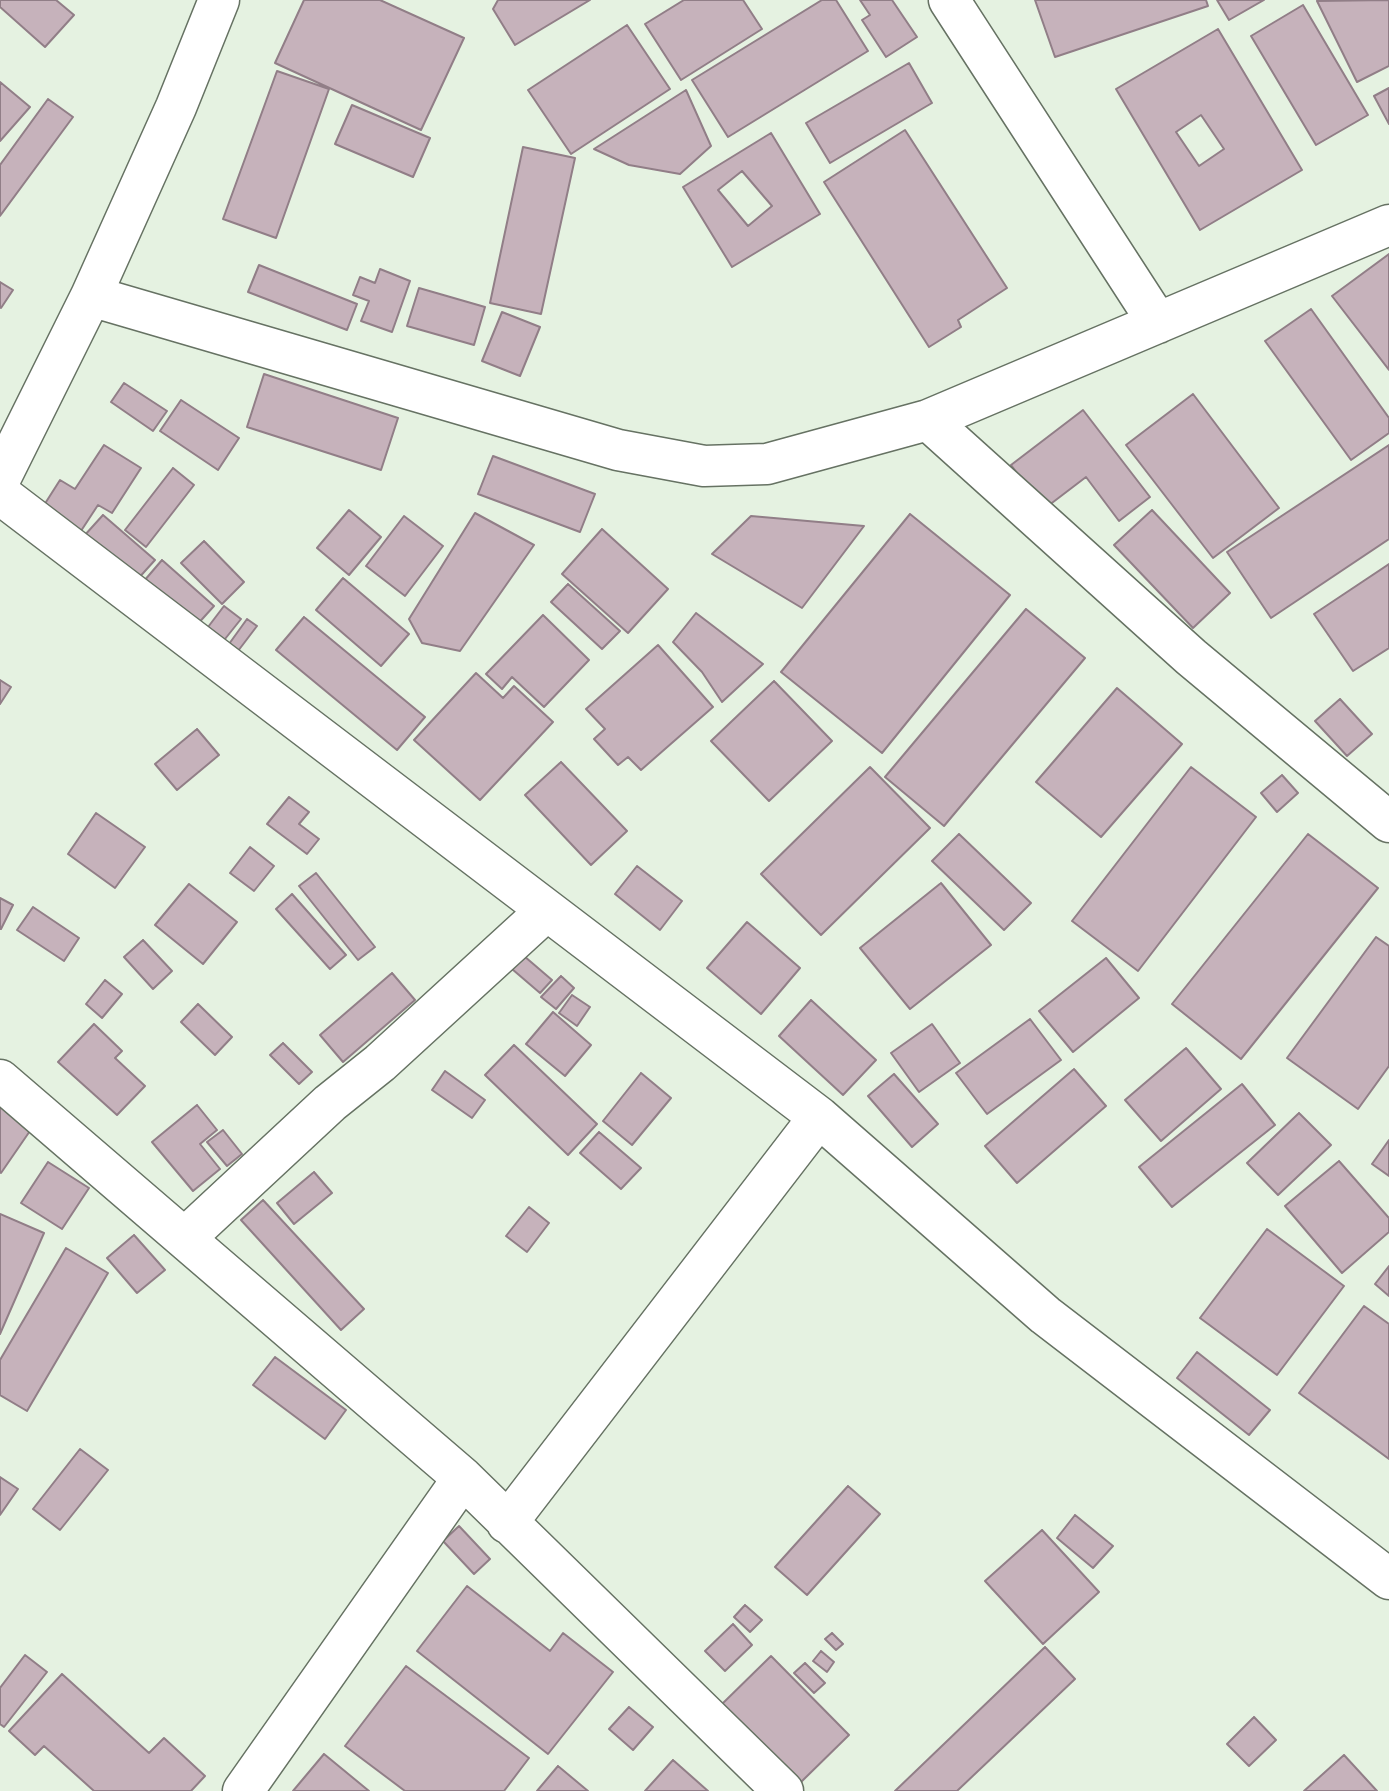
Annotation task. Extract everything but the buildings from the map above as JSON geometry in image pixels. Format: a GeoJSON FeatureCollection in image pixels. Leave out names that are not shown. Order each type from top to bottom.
{"type":"FeatureCollection","features":[{"type":"Feature","properties":{"kind":"street"},"geometry":{"type":"LineString","coordinates":[[0,479],[12,414],[91,296],[176,107],[219,0]]}},
{"type":"Feature","properties":{"kind":"street"},"geometry":{"type":"LineString","coordinates":[[949,0],[1158,323]]}},
{"type":"Feature","properties":{"kind":"street"},"geometry":{"type":"LineString","coordinates":[[91,296],[618,450],[704,466],[767,464],[928,420],[1389,225]]}},
{"type":"Feature","properties":{"kind":"street"},"geometry":{"type":"LineString","coordinates":[[928,420],[1191,657],[1389,822]]}},
{"type":"Feature","properties":{"kind":"street"},"geometry":{"type":"LineString","coordinates":[[0,494],[819,1117],[1045,1315],[1389,1579]]}},
{"type":"Feature","properties":{"kind":"street"},"geometry":{"type":"LineString","coordinates":[[186,1237],[330,1103],[380,1063],[546,911]]}},
{"type":"Feature","properties":{"kind":"street"},"geometry":{"type":"LineString","coordinates":[[0,1080],[463,1478],[783,1791]]}},
{"type":"Feature","properties":{"kind":"street"},"geometry":{"type":"LineString","coordinates":[[507,1523],[819,1117]]}},
{"type":"Feature","properties":{"kind":"street"},"geometry":{"type":"LineString","coordinates":[[243,1791],[463,1478]]}}]}
